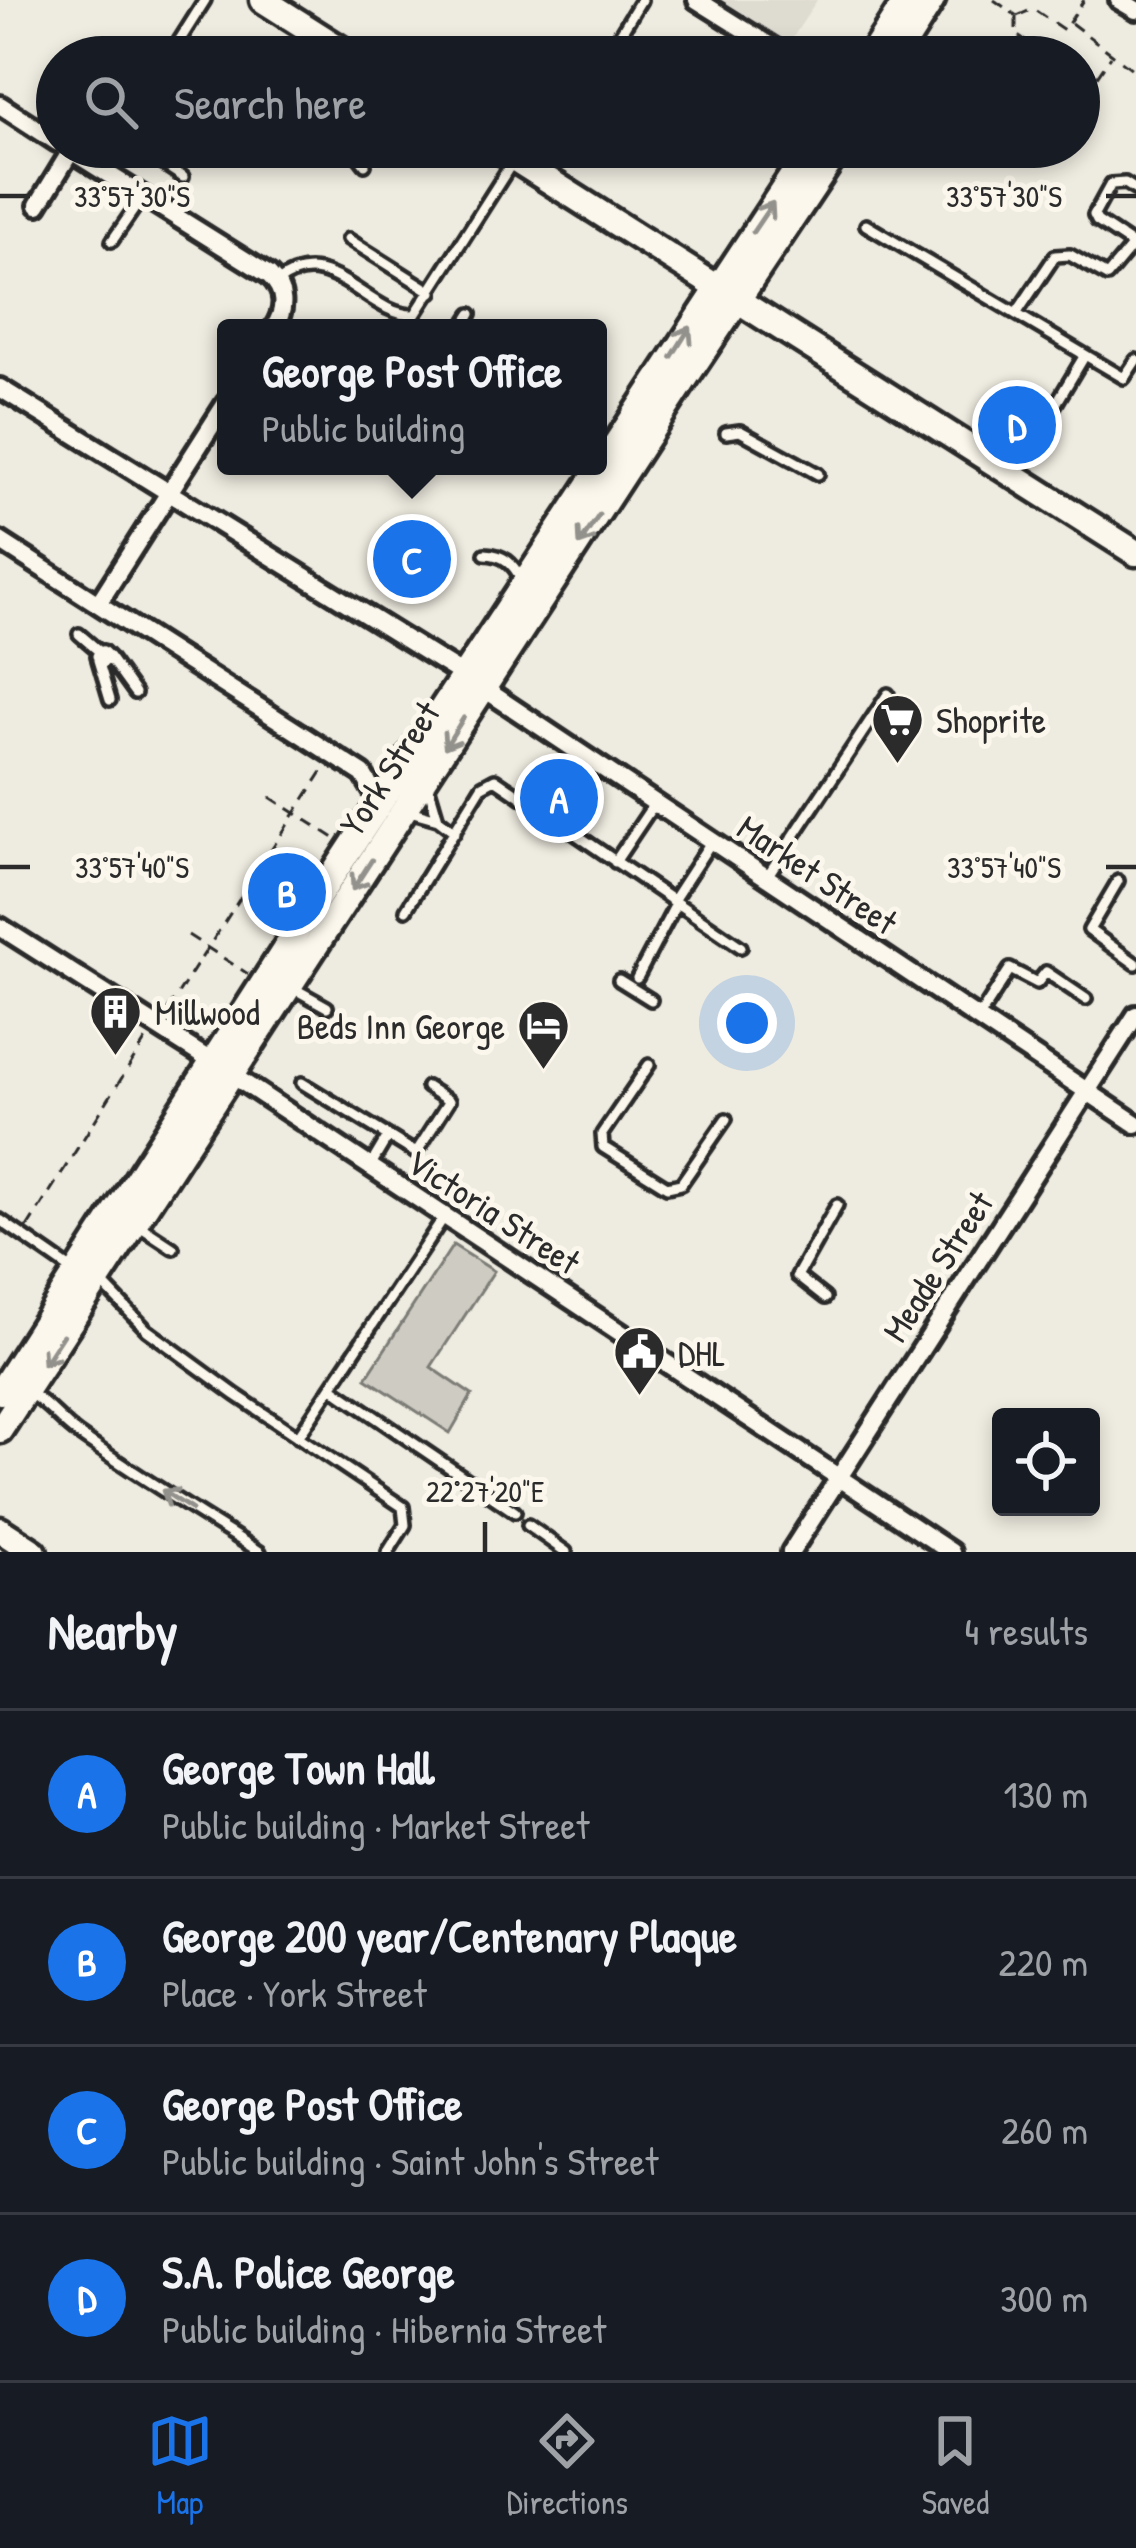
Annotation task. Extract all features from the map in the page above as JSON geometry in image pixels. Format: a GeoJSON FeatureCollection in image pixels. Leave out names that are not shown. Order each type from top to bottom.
{"type":"FeatureCollection","features":[{"type":"Feature","properties":{"kind":"main road"},"geometry":{"type":"LineString","coordinates":[[263,0],[320,36]]}},
{"type":"Feature","properties":{"kind":"main road"},"geometry":{"type":"LineString","coordinates":[[884,36],[907,0]]}},
{"type":"Feature","properties":{"kind":"main road"},"geometry":{"type":"LineString","coordinates":[[909,36],[932,0]]}},
{"type":"Feature","properties":{"kind":"main road"},"geometry":{"type":"LineString","coordinates":[[529,168],[1136,554]]}},
{"type":"Feature","properties":{"kind":"main road","name":"York Street"},"geometry":{"type":"LineString","coordinates":[[607,456],[797,168]]}},
{"type":"Feature","properties":{"kind":"main road","name":"York Street"},"geometry":{"type":"LineString","coordinates":[[0,1392],[87,1276],[392,806],[399,773],[474,683],[740,302],[826,168]]}},
{"type":"Feature","properties":{"kind":"main road","name":"York Street"},"geometry":{"type":"LineString","coordinates":[[276,985],[350,848],[426,777],[524,584],[594,475]]}},
{"type":"Feature","properties":{"kind":"main road","name":"York Street"},"geometry":{"type":"LineString","coordinates":[[0,1430],[27,1391],[87,1276],[134,1223],[222,1069]]}},
{"type":"Feature","properties":{"kind":"main road"},"geometry":{"type":"LineString","coordinates":[[0,1530],[34,1552]]}},
{"type":"Feature","properties":{"kind":"street"},"geometry":{"type":"LineString","coordinates":[[697,0],[754,36]]}},
{"type":"Feature","properties":{"kind":"street"},"geometry":{"type":"LineString","coordinates":[[1119,0],[1136,10]]}},
{"type":"Feature","properties":{"kind":"street"},"geometry":{"type":"LineString","coordinates":[[0,105],[36,128]]}},
{"type":"Feature","properties":{"kind":"street"},"geometry":{"type":"LineString","coordinates":[[38,205],[54,168]]}},
{"type":"Feature","properties":{"kind":"street"},"geometry":{"type":"LineString","coordinates":[[99,168],[277,283],[283,310],[278,319]]}},
{"type":"Feature","properties":{"kind":"street","name":"Market Street"},"geometry":{"type":"LineString","coordinates":[[0,388],[474,683],[1136,1124]]}},
{"type":"Feature","properties":{"kind":"street"},"geometry":{"type":"LineString","coordinates":[[98,604],[217,417]]}},
{"type":"Feature","properties":{"kind":"street"},"geometry":{"type":"LineString","coordinates":[[0,541],[363,774],[392,806]]}},
{"type":"Feature","properties":{"kind":"street"},"geometry":{"type":"LineString","coordinates":[[363,774],[399,773]]}},
{"type":"Feature","properties":{"kind":"street","name":"Victoria Street"},"geometry":{"type":"LineString","coordinates":[[0,927],[951,1552]]}},
{"type":"Feature","properties":{"kind":"street","name":"Meade Street"},"geometry":{"type":"LineString","coordinates":[[799,1549],[1136,1015]]}},
{"type":"Feature","properties":{"kind":"lane"},"geometry":{"type":"LineString","coordinates":[[182,36],[205,0]]}},
{"type":"Feature","properties":{"kind":"lane"},"geometry":{"type":"LineString","coordinates":[[619,36],[640,0]]}},
{"type":"Feature","properties":{"kind":"lane"},"geometry":{"type":"LineString","coordinates":[[170,168],[184,177]]}},
{"type":"Feature","properties":{"kind":"lane"},"geometry":{"type":"LineString","coordinates":[[277,283],[296,270],[313,270],[346,282],[394,310],[415,315],[432,292],[497,168]]}},
{"type":"Feature","properties":{"kind":"lane"},"geometry":{"type":"LineString","coordinates":[[1016,314],[1055,256],[1070,255],[1107,276],[1112,274],[1134,246],[1094,215],[1111,184],[1125,183],[1136,190]]}},
{"type":"Feature","properties":{"kind":"lane"},"geometry":{"type":"LineString","coordinates":[[112,241],[143,196]]}},
{"type":"Feature","properties":{"kind":"lane"},"geometry":{"type":"LineString","coordinates":[[866,225],[1124,378],[1136,360]]}},
{"type":"Feature","properties":{"kind":"lane"},"geometry":{"type":"LineString","coordinates":[[349,239],[432,292]]}},
{"type":"Feature","properties":{"kind":"lane"},"geometry":{"type":"LineString","coordinates":[[394,310],[395,319]]}},
{"type":"Feature","properties":{"kind":"lane"},"geometry":{"type":"LineString","coordinates":[[468,319],[471,314]]}},
{"type":"Feature","properties":{"kind":"lane"},"geometry":{"type":"LineString","coordinates":[[1013,476],[1085,355]]}},
{"type":"Feature","properties":{"kind":"lane"},"geometry":{"type":"LineString","coordinates":[[726,433],[740,431],[818,474]]}},
{"type":"Feature","properties":{"kind":"lane"},"geometry":{"type":"LineString","coordinates":[[485,554],[498,554],[509,561],[524,584]]}},
{"type":"Feature","properties":{"kind":"lane"},"geometry":{"type":"LineString","coordinates":[[79,634],[135,693]]}},
{"type":"Feature","properties":{"kind":"lane"},"geometry":{"type":"LineString","coordinates":[[102,656],[110,700]]}},
{"type":"Feature","properties":{"kind":"lane"},"geometry":{"type":"LineString","coordinates":[[766,878],[887,694]]}},
{"type":"Feature","properties":{"kind":"lane"},"geometry":{"type":"LineString","coordinates":[[426,777],[438,819]]}},
{"type":"Feature","properties":{"kind":"lane"},"geometry":{"type":"LineString","coordinates":[[406,910],[486,781],[495,779],[741,947]]}},
{"type":"Feature","properties":{"kind":"lane"},"geometry":{"type":"LineString","coordinates":[[615,862],[654,804]]}},
{"type":"Feature","properties":{"kind":"lane"},"geometry":{"type":"LineString","coordinates":[[392,806],[438,819],[455,832]]}},
{"type":"Feature","properties":{"kind":"lane"},"geometry":{"type":"LineString","coordinates":[[638,978],[674,903],[711,842]]}},
{"type":"Feature","properties":{"kind":"lane"},"geometry":{"type":"LineString","coordinates":[[1118,881],[1089,930],[1136,964]]}},
{"type":"Feature","properties":{"kind":"lane"},"geometry":{"type":"LineString","coordinates":[[977,1020],[1010,969],[1037,982],[1046,972],[1086,999]]}},
{"type":"Feature","properties":{"kind":"lane"},"geometry":{"type":"LineString","coordinates":[[620,980],[651,1000]]}},
{"type":"Feature","properties":{"kind":"lane"},"geometry":{"type":"LineString","coordinates":[[276,985],[327,1007]]}},
{"type":"Feature","properties":{"kind":"lane"},"geometry":{"type":"LineString","coordinates":[[649,1065],[602,1134],[603,1147],[674,1188],[726,1119]]}},
{"type":"Feature","properties":{"kind":"lane"},"geometry":{"type":"LineString","coordinates":[[302,1083],[416,1153],[449,1101],[427,1088]]}},
{"type":"Feature","properties":{"kind":"lane"},"geometry":{"type":"LineString","coordinates":[[369,1168],[388,1136]]}},
{"type":"Feature","properties":{"kind":"lane"},"geometry":{"type":"LineString","coordinates":[[825,1298],[796,1276],[837,1205]]}},
{"type":"Feature","properties":{"kind":"lane"},"geometry":{"type":"LineString","coordinates":[[298,1437],[444,1216]]}},
{"type":"Feature","properties":{"kind":"lane"},"geometry":{"type":"LineString","coordinates":[[0,1220],[87,1276],[147,1330],[403,1507],[407,1518],[388,1552]]}},
{"type":"Feature","properties":{"kind":"lane"},"geometry":{"type":"LineString","coordinates":[[134,1223],[173,1248]]}},
{"type":"Feature","properties":{"kind":"lane"},"geometry":{"type":"LineString","coordinates":[[332,1387],[515,1512]]}},
{"type":"Feature","properties":{"kind":"lane"},"geometry":{"type":"LineString","coordinates":[[27,1391],[96,1446],[260,1552]]}},
{"type":"Feature","properties":{"kind":"lane"},"geometry":{"type":"LineString","coordinates":[[527,1525],[566,1552]]}},
{"type":"Feature","properties":{"kind":"path"},"geometry":{"type":"LineString","coordinates":[[994,0],[1017,16]]}},
{"type":"Feature","properties":{"kind":"path"},"geometry":{"type":"LineString","coordinates":[[1017,16],[1033,8],[1064,29],[1084,0]]}},
{"type":"Feature","properties":{"kind":"path"},"geometry":{"type":"LineString","coordinates":[[1017,16],[1018,36]]}},
{"type":"Feature","properties":{"kind":"path"},"geometry":{"type":"LineString","coordinates":[[1069,22],[1087,36]]}},
{"type":"Feature","properties":{"kind":"path"},"geometry":{"type":"LineString","coordinates":[[1100,46],[1136,73]]}},
{"type":"Feature","properties":{"kind":"path"},"geometry":{"type":"LineString","coordinates":[[1100,72],[1112,55]]}},
{"type":"Feature","properties":{"kind":"path"},"geometry":{"type":"LineString","coordinates":[[22,1227],[28,1227],[332,756]]}},
{"type":"Feature","properties":{"kind":"path"},"geometry":{"type":"LineString","coordinates":[[270,797],[350,848]]}},
{"type":"Feature","properties":{"kind":"path"},"geometry":{"type":"LineString","coordinates":[[188,935],[276,985]]}},
{"type":"Feature","properties":{"kind":"shaded area"},"geometry":{"type":"Polygon","coordinates":[[[704,0],[817,0],[794,36],[760,36],[704,0]]]}},
{"type":"Feature","properties":{"kind":"shaded area"},"geometry":{"type":"Polygon","coordinates":[[[453,1245],[494,1271],[431,1367],[472,1395],[450,1433],[366,1378],[453,1245]]]}},
{"type":"Feature","properties":{"kind":"place","name":"S.A. Police George"},"geometry":{"type":"Point","coordinates":[1017,425]}},
{"type":"Feature","properties":{"kind":"place","name":"George Post Office"},"geometry":{"type":"Point","coordinates":[412,559]}},
{"type":"Feature","properties":{"kind":"place","name":"Shoprite"},"geometry":{"type":"Point","coordinates":[897,765]}},
{"type":"Feature","properties":{"kind":"place","name":"George Town Hall"},"geometry":{"type":"Point","coordinates":[559,798]}},
{"type":"Feature","properties":{"kind":"place","name":"George 200 year/Centenary Plaque"},"geometry":{"type":"Point","coordinates":[287,892]}},
{"type":"Feature","properties":{"kind":"place","name":"Millwood"},"geometry":{"type":"Point","coordinates":[116,1057]}},
{"type":"Feature","properties":{"kind":"place","name":"Beds Inn George"},"geometry":{"type":"Point","coordinates":[544,1071]}},
{"type":"Feature","properties":{"kind":"place","name":"DHL"},"geometry":{"type":"Point","coordinates":[639,1398]}}]}
